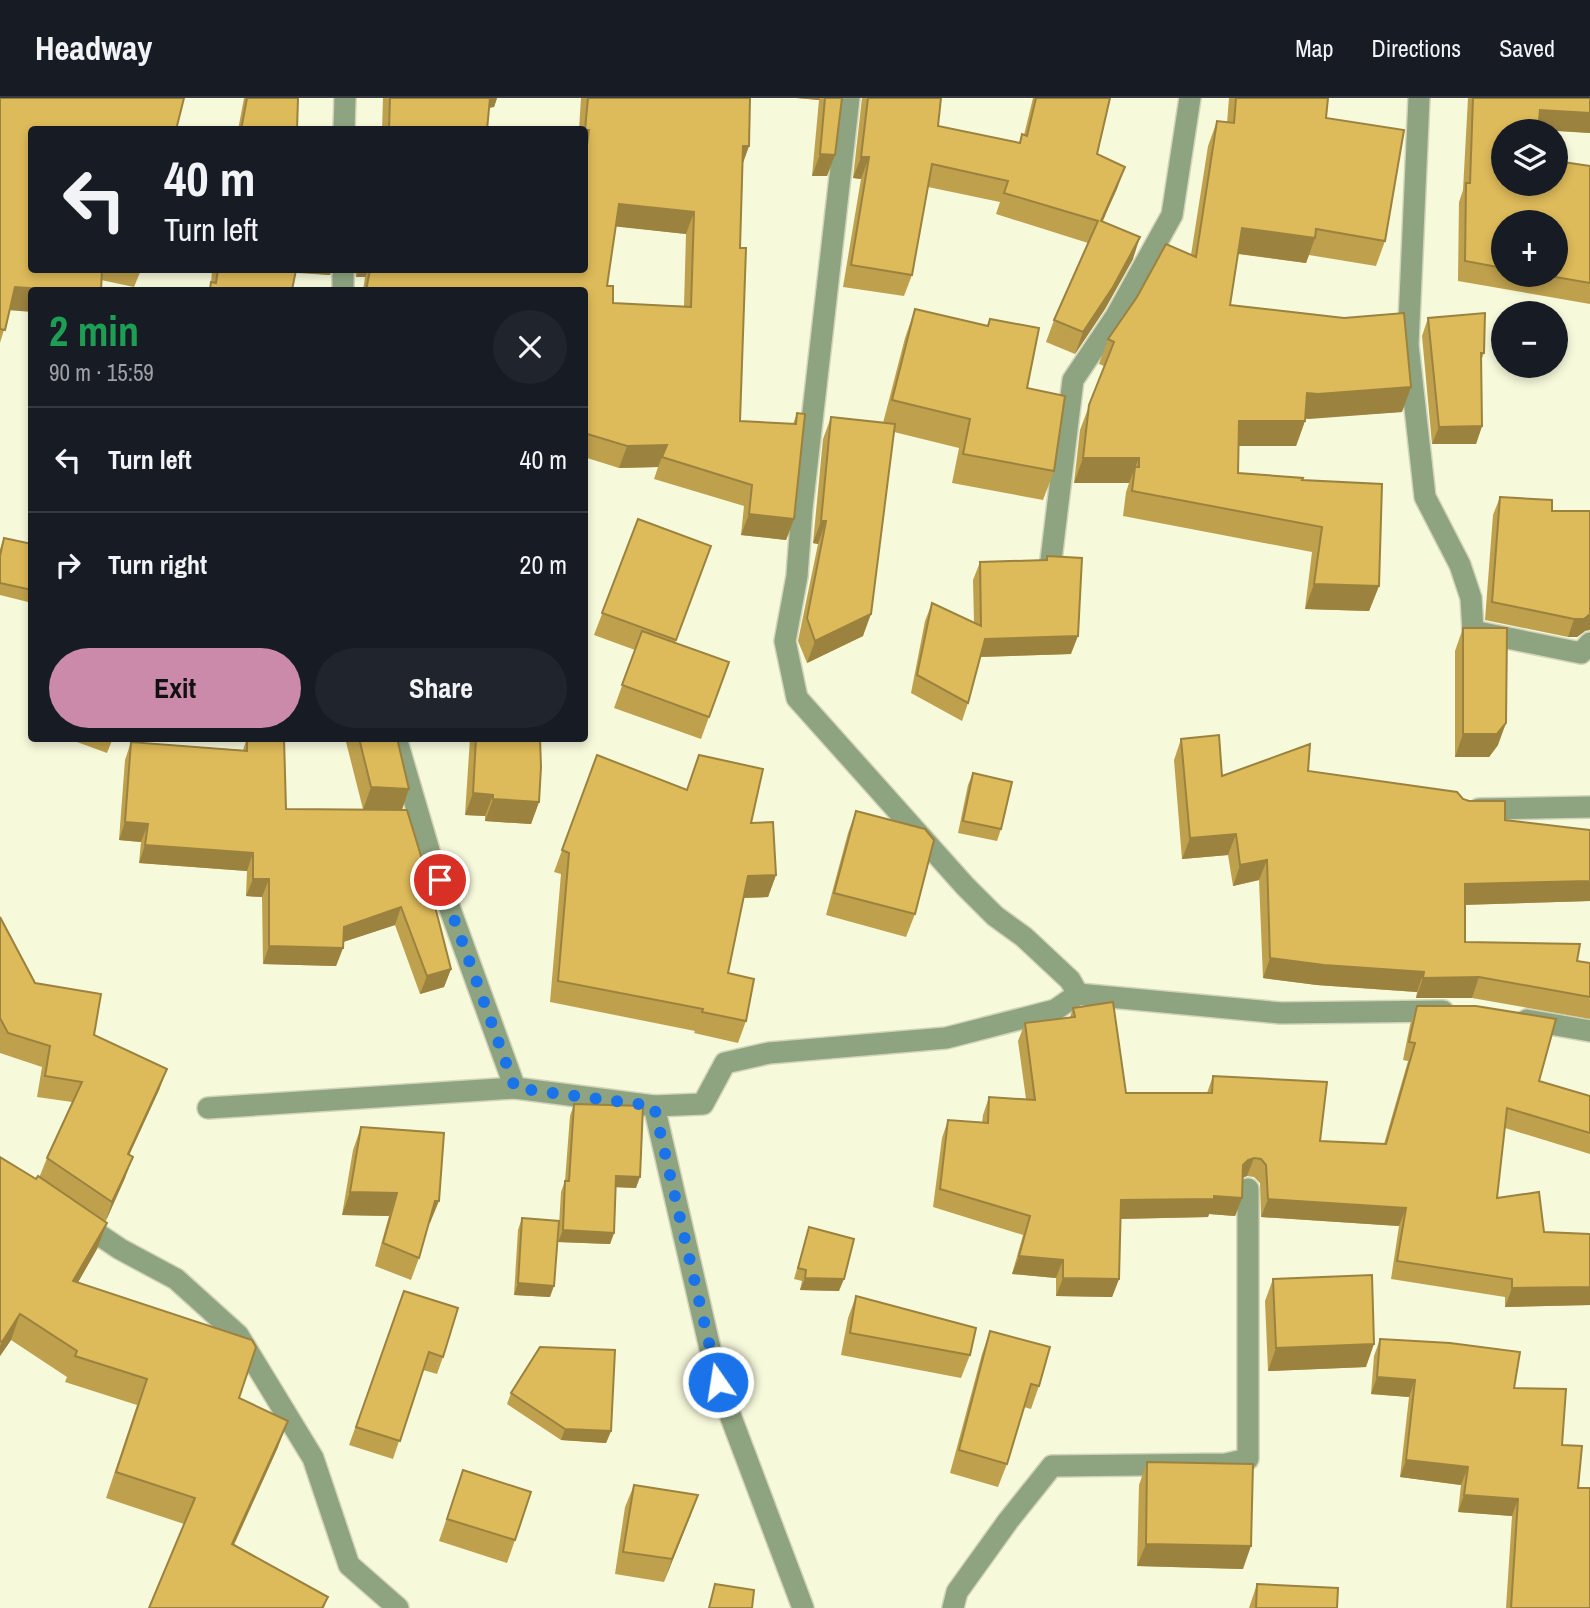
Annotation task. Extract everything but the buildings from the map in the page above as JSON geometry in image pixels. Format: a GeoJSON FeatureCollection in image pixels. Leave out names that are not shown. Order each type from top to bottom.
{"type":"FeatureCollection","features":[{"type":"Feature","properties":{"kind":"street"},"geometry":{"type":"LineString","coordinates":[[344,126],[345,98]]}},
{"type":"Feature","properties":{"kind":"street"},"geometry":{"type":"LineString","coordinates":[[849,98],[797,576],[785,640],[797,698],[965,886],[995,916],[1024,937],[1070,980],[1078,994]]}},
{"type":"Feature","properties":{"kind":"street"},"geometry":{"type":"LineString","coordinates":[[1051,560],[1073,380],[1116,316],[1172,215],[1190,98]]}},
{"type":"Feature","properties":{"kind":"street"},"geometry":{"type":"LineString","coordinates":[[1419,98],[1408,345],[1425,497],[1461,565],[1471,598],[1473,631],[1581,653],[1590,643]]}},
{"type":"Feature","properties":{"kind":"street"},"geometry":{"type":"LineString","coordinates":[[397,742],[430,854],[515,1088]]}},
{"type":"Feature","properties":{"kind":"street"},"geometry":{"type":"LineString","coordinates":[[1462,809],[1590,807]]}},
{"type":"Feature","properties":{"kind":"street"},"geometry":{"type":"LineString","coordinates":[[208,1108],[515,1088],[654,1106],[703,1104],[725,1063],[769,1053],[946,1038],[1055,1010],[1078,994],[1281,1013],[1457,1011]]}},
{"type":"Feature","properties":{"kind":"street"},"geometry":{"type":"LineString","coordinates":[[1510,1018],[1590,1031]]}},
{"type":"Feature","properties":{"kind":"street"},"geometry":{"type":"LineString","coordinates":[[654,1106],[718,1382],[803,1608]]}},
{"type":"Feature","properties":{"kind":"street"},"geometry":{"type":"LineString","coordinates":[[953,1608],[957,1592],[1052,1466],[1226,1464],[1248,1459],[1248,1189]]}},
{"type":"Feature","properties":{"kind":"street"},"geometry":{"type":"LineString","coordinates":[[65,1212],[120,1249],[176,1279],[238,1335],[313,1458],[349,1565],[398,1608]]}},
{"type":"Feature","properties":{"kind":"route"},"geometry":{"type":"LineString","coordinates":[[440,880],[515,1088],[654,1106],[718,1382]]}}]}
